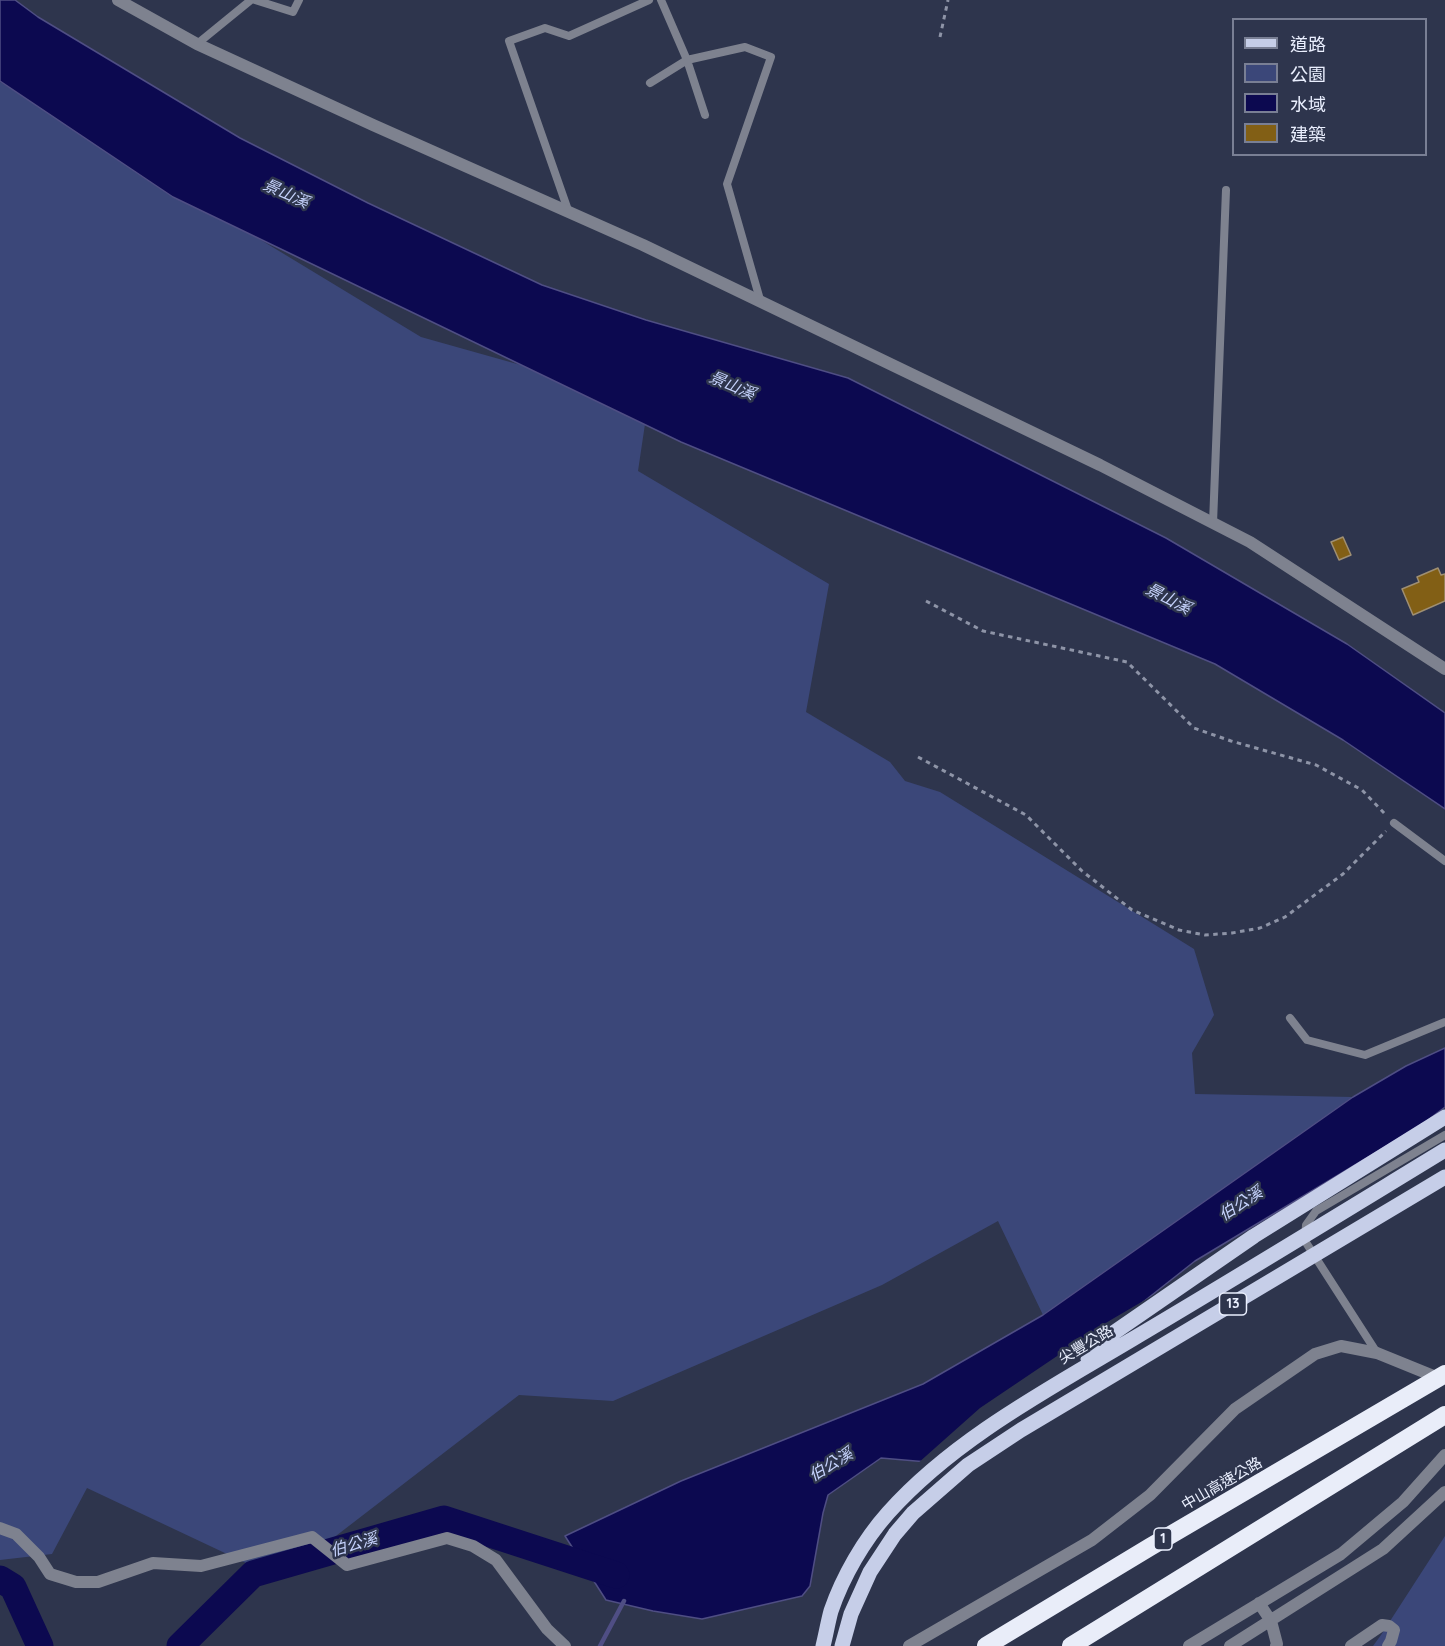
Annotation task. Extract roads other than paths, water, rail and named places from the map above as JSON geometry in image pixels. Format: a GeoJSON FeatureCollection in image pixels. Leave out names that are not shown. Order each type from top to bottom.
{"type":"FeatureCollection","features":[{"type":"Feature","properties":{"kind":"highway","name":"中山高速公路"},"geometry":{"type":"LineString","coordinates":[[986,1646],[1150,1546],[1445,1374]]}},
{"type":"Feature","properties":{"kind":"highway"},"geometry":{"type":"LineString","coordinates":[[1071,1646],[1445,1415]]}},
{"type":"Feature","properties":{"kind":"main road"},"geometry":{"type":"LineString","coordinates":[[1077,1371],[1109,1336],[1155,1303],[1254,1236],[1445,1117]]}},
{"type":"Feature","properties":{"kind":"main road","name":"尖豐公路"},"geometry":{"type":"LineString","coordinates":[[823,1646],[831,1611],[844,1580],[861,1551],[886,1515],[915,1485],[954,1451],[1077,1371],[1445,1150]]}},
{"type":"Feature","properties":{"kind":"main road","name":"13"},"geometry":{"type":"LineString","coordinates":[[842,1646],[851,1614],[870,1572],[894,1534],[968,1465],[1021,1430],[1445,1177]]}},
{"type":"Feature","properties":{"kind":"street"},"geometry":{"type":"LineString","coordinates":[[118,0],[196,44],[373,125],[568,210],[1100,465],[1250,542],[1445,669]]}},
{"type":"Feature","properties":{"kind":"street"},"geometry":{"type":"LineString","coordinates":[[909,1646],[1092,1540],[1150,1495],[1235,1409],[1315,1354],[1341,1346],[1377,1353],[1445,1381]]}},
{"type":"Feature","properties":{"kind":"street"},"geometry":{"type":"LineString","coordinates":[[1189,1646],[1341,1554],[1403,1502],[1445,1455]]}},
{"type":"Feature","properties":{"kind":"street"},"geometry":{"type":"LineString","coordinates":[[1230,1646],[1383,1549],[1445,1492]]}},
{"type":"Feature","properties":{"kind":"street"},"geometry":{"type":"LineString","coordinates":[[0,1528],[16,1534],[39,1557],[51,1574],[76,1582],[98,1582],[153,1563],[201,1566],[312,1537],[347,1565],[447,1538],[473,1546],[496,1560],[547,1629],[565,1646]]}},
{"type":"Feature","properties":{"kind":"street"},"geometry":{"type":"LineString","coordinates":[[1259,1603],[1271,1621],[1278,1645]]}},
{"type":"Feature","properties":{"kind":"street"},"geometry":{"type":"LineString","coordinates":[[1351,1646],[1382,1625],[1394,1630],[1388,1646]]}},
{"type":"Feature","properties":{"kind":"lane"},"geometry":{"type":"LineString","coordinates":[[196,44],[253,0],[293,12],[299,0]]}},
{"type":"Feature","properties":{"kind":"lane"},"geometry":{"type":"LineString","coordinates":[[568,210],[509,41],[545,28],[569,36],[649,0]]}},
{"type":"Feature","properties":{"kind":"lane"},"geometry":{"type":"LineString","coordinates":[[661,0],[687,60],[705,115]]}},
{"type":"Feature","properties":{"kind":"lane"},"geometry":{"type":"LineString","coordinates":[[650,83],[687,60],[745,47],[771,57],[727,184],[761,303]]}},
{"type":"Feature","properties":{"kind":"lane"},"geometry":{"type":"LineString","coordinates":[[1213,523],[1226,190]]}},
{"type":"Feature","properties":{"kind":"lane"},"geometry":{"type":"LineString","coordinates":[[1394,823],[1445,861]]}},
{"type":"Feature","properties":{"kind":"lane"},"geometry":{"type":"LineString","coordinates":[[1290,1018],[1307,1040],[1365,1055],[1445,1022]]}},
{"type":"Feature","properties":{"kind":"lane"},"geometry":{"type":"LineString","coordinates":[[1377,1353],[1305,1241],[1306,1225],[1316,1211],[1445,1135]]}},
{"type":"Feature","properties":{"kind":"water","name":"景山溪"},"geometry":{"type":"Polygon","coordinates":[[[0,0],[15,0],[38,17],[240,138],[368,203],[542,285],[646,320],[848,378],[1166,538],[1347,644],[1445,713],[1445,809],[1343,740],[1215,664],[681,442],[173,197],[0,81],[0,0]]]}},
{"type":"Feature","properties":{"kind":"water"},"geometry":{"type":"Polygon","coordinates":[[[1445,1048],[1445,1107],[1420,1126],[1195,1261],[939,1463],[881,1458],[828,1495],[810,1586],[802,1596],[702,1619],[606,1600],[565,1536],[681,1481],[923,1384],[1043,1315],[1353,1097],[1406,1066],[1445,1048]]]}},
{"type":"Feature","properties":{"kind":"waterway","name":"伯公溪"},"geometry":{"type":"LineString","coordinates":[[180,1646],[253,1574],[444,1519],[616,1575]]}},
{"type":"Feature","properties":{"kind":"waterway","name":"伯公溪"},"geometry":{"type":"LineString","coordinates":[[0,1579],[13,1587],[40,1646]]}},
{"type":"Feature","properties":{"kind":"waterway"},"geometry":{"type":"LineString","coordinates":[[600,1646],[624,1601]]}}]}
